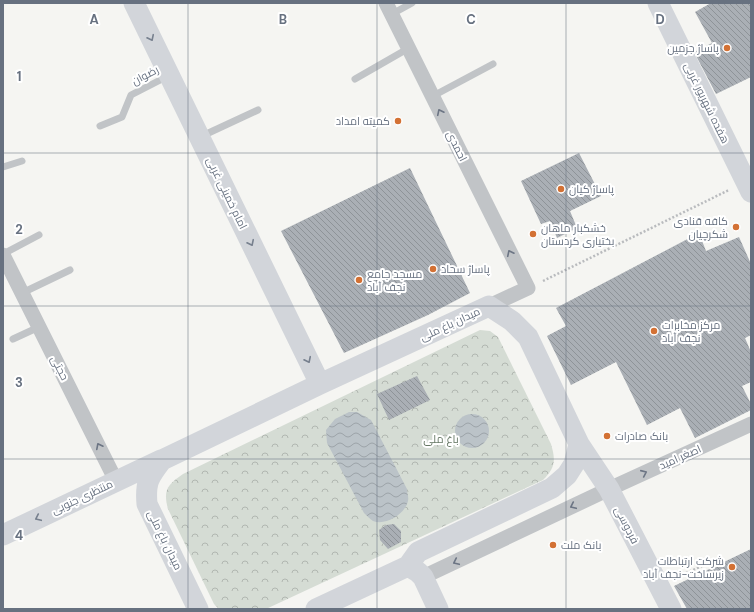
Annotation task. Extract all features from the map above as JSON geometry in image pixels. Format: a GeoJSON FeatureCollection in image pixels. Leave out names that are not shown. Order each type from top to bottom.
{"type":"FeatureCollection","features":[{"type":"Feature","properties":{"kind":"main road","name":"امام خمینی غربی"},"geometry":{"type":"LineString","coordinates":[[134,3],[320,384]]}},
{"type":"Feature","properties":{"kind":"main road","name":"هفده شهریور غربی"},"geometry":{"type":"LineString","coordinates":[[658,3],[748,187]]}},
{"type":"Feature","properties":{"kind":"main road","name":"میدان باغ ملی"},"geometry":{"type":"LineString","coordinates":[[198,609],[146,504],[146,490],[150,476],[162,460],[320,384],[489,306],[512,321],[528,337],[579,444]]}},
{"type":"Feature","properties":{"kind":"main road","name":"فردوسی"},"geometry":{"type":"LineString","coordinates":[[579,444],[609,489],[671,609]]}},
{"type":"Feature","properties":{"kind":"main road"},"geometry":{"type":"LineString","coordinates":[[438,609],[415,572],[418,552],[552,488],[567,475],[574,464],[579,444]]}},
{"type":"Feature","properties":{"kind":"main road","name":"منتظری جنوبی"},"geometry":{"type":"LineString","coordinates":[[3,535],[162,460]]}},
{"type":"Feature","properties":{"kind":"main road"},"geometry":{"type":"LineString","coordinates":[[316,609],[415,572]]}},
{"type":"Feature","properties":{"kind":"street","name":"احمدی"},"geometry":{"type":"LineString","coordinates":[[389,8],[528,288]]}},
{"type":"Feature","properties":{"kind":"street","name":"حجتی"},"geometry":{"type":"LineString","coordinates":[[3,254],[116,481]]}},
{"type":"Feature","properties":{"kind":"street"},"geometry":{"type":"LineString","coordinates":[[489,306],[528,288]]}},
{"type":"Feature","properties":{"kind":"street","name":"اصغر امید"},"geometry":{"type":"LineString","coordinates":[[415,572],[609,489],[751,424]]}},
{"type":"Feature","properties":{"kind":"lane"},"geometry":{"type":"LineString","coordinates":[[389,8],[412,3]]}},
{"type":"Feature","properties":{"kind":"lane"},"geometry":{"type":"LineString","coordinates":[[355,79],[409,48]]}},
{"type":"Feature","properties":{"kind":"lane"},"geometry":{"type":"LineString","coordinates":[[433,96],[493,64]]}},
{"type":"Feature","properties":{"kind":"lane","name":"رضوان"},"geometry":{"type":"LineString","coordinates":[[100,126],[122,117],[131,96],[170,75]]}},
{"type":"Feature","properties":{"kind":"lane"},"geometry":{"type":"LineString","coordinates":[[200,137],[258,110]]}},
{"type":"Feature","properties":{"kind":"lane"},"geometry":{"type":"LineString","coordinates":[[3,167],[22,161]]}},
{"type":"Feature","properties":{"kind":"lane"},"geometry":{"type":"LineString","coordinates":[[3,254],[39,235]]}},
{"type":"Feature","properties":{"kind":"lane"},"geometry":{"type":"LineString","coordinates":[[22,293],[70,270]]}},
{"type":"Feature","properties":{"kind":"lane"},"geometry":{"type":"LineString","coordinates":[[13,339],[39,327]]}},
{"type":"Feature","properties":{"kind":"path"},"geometry":{"type":"LineString","coordinates":[[528,288],[748,187]]}},
{"type":"Feature","properties":{"kind":"path"},"geometry":{"type":"LineString","coordinates":[[658,586],[702,566]]}},
{"type":"Feature","properties":{"kind":"green space","name":"باغ ملی"},"geometry":{"type":"Polygon","coordinates":[[[480,330],[490,331],[498,337],[551,444],[554,460],[550,472],[543,480],[266,609],[219,609],[214,604],[168,509],[166,492],[173,481],[183,474],[480,330]]]}},
{"type":"Feature","properties":{"kind":"water"},"geometry":{"type":"Polygon","coordinates":[[[349,412],[357,412],[371,420],[407,489],[408,500],[406,506],[394,518],[384,522],[373,521],[364,513],[327,443],[326,430],[335,419],[349,412]]]}},
{"type":"Feature","properties":{"kind":"water"},"geometry":{"type":"Polygon","coordinates":[[[472,414],[484,419],[489,431],[484,443],[472,448],[460,443],[455,431],[460,419],[472,414]]]}},
{"type":"Feature","properties":{"kind":"building","name":"پاساژ جزمین"},"geometry":{"type":"Polygon","coordinates":[[[711,3],[751,3],[751,77],[716,94],[694,52],[712,43],[695,12],[711,3]]]}},
{"type":"Feature","properties":{"kind":"building","name":"پاساژ کیان"},"geometry":{"type":"Polygon","coordinates":[[[579,153],[601,196],[570,211],[577,228],[557,238],[550,221],[541,224],[521,181],[579,153]]]}},
{"type":"Feature","properties":{"kind":"building","name":"مسجد جامع نجف آباد"},"geometry":{"type":"Polygon","coordinates":[[[410,168],[470,293],[428,315],[344,353],[281,231],[410,168]]]}},
{"type":"Feature","properties":{"kind":"building","name":"مرکز مخابرات نجف آباد"},"geometry":{"type":"Polygon","coordinates":[[[699,233],[706,251],[739,237],[751,264],[751,335],[745,338],[751,352],[751,382],[742,386],[751,404],[751,410],[695,438],[680,408],[647,425],[616,362],[571,385],[547,336],[566,326],[556,308],[699,233]]]}},
{"type":"Feature","properties":{"kind":"building"},"geometry":{"type":"Polygon","coordinates":[[[417,376],[430,400],[389,420],[377,394],[417,376]]]}},
{"type":"Feature","properties":{"kind":"building"},"geometry":{"type":"Polygon","coordinates":[[[394,524],[401,531],[401,542],[388,549],[380,540],[379,530],[386,525],[394,524]]]}},
{"type":"Feature","properties":{"kind":"building","name":"شرکت ارتباطات زیرساخت-نجف آباد"},"geometry":{"type":"Polygon","coordinates":[[[751,549],[751,609],[687,609],[674,586],[751,549]]]}},
{"type":"Feature","properties":{"kind":"place","name":"پاساژ جزمین"},"geometry":{"type":"Point","coordinates":[727,48]}},
{"type":"Feature","properties":{"kind":"place","name":"کمیته امداد"},"geometry":{"type":"Point","coordinates":[398,121]}},
{"type":"Feature","properties":{"kind":"place","name":"پاساژ کیان"},"geometry":{"type":"Point","coordinates":[561,189]}},
{"type":"Feature","properties":{"kind":"place","name":"کافه قنادی شکرچیان"},"geometry":{"type":"Point","coordinates":[736,227]}},
{"type":"Feature","properties":{"kind":"place","name":"خشکبار ماهان بختیاری کردستان"},"geometry":{"type":"Point","coordinates":[533,234]}},
{"type":"Feature","properties":{"kind":"place","name":"پاساژ سحاد"},"geometry":{"type":"Point","coordinates":[433,269]}},
{"type":"Feature","properties":{"kind":"place","name":"مسجد جامع نجف آباد"},"geometry":{"type":"Point","coordinates":[359,280]}},
{"type":"Feature","properties":{"kind":"place","name":"مرکز مخابرات نجف آباد"},"geometry":{"type":"Point","coordinates":[654,331]}},
{"type":"Feature","properties":{"kind":"place","name":"بانک صادرات"},"geometry":{"type":"Point","coordinates":[607,436]}},
{"type":"Feature","properties":{"kind":"place","name":"بانک ملت"},"geometry":{"type":"Point","coordinates":[553,545]}},
{"type":"Feature","properties":{"kind":"place","name":"شرکت ارتباطات زیرساخت-نجف آباد"},"geometry":{"type":"Point","coordinates":[732,567]}}]}
